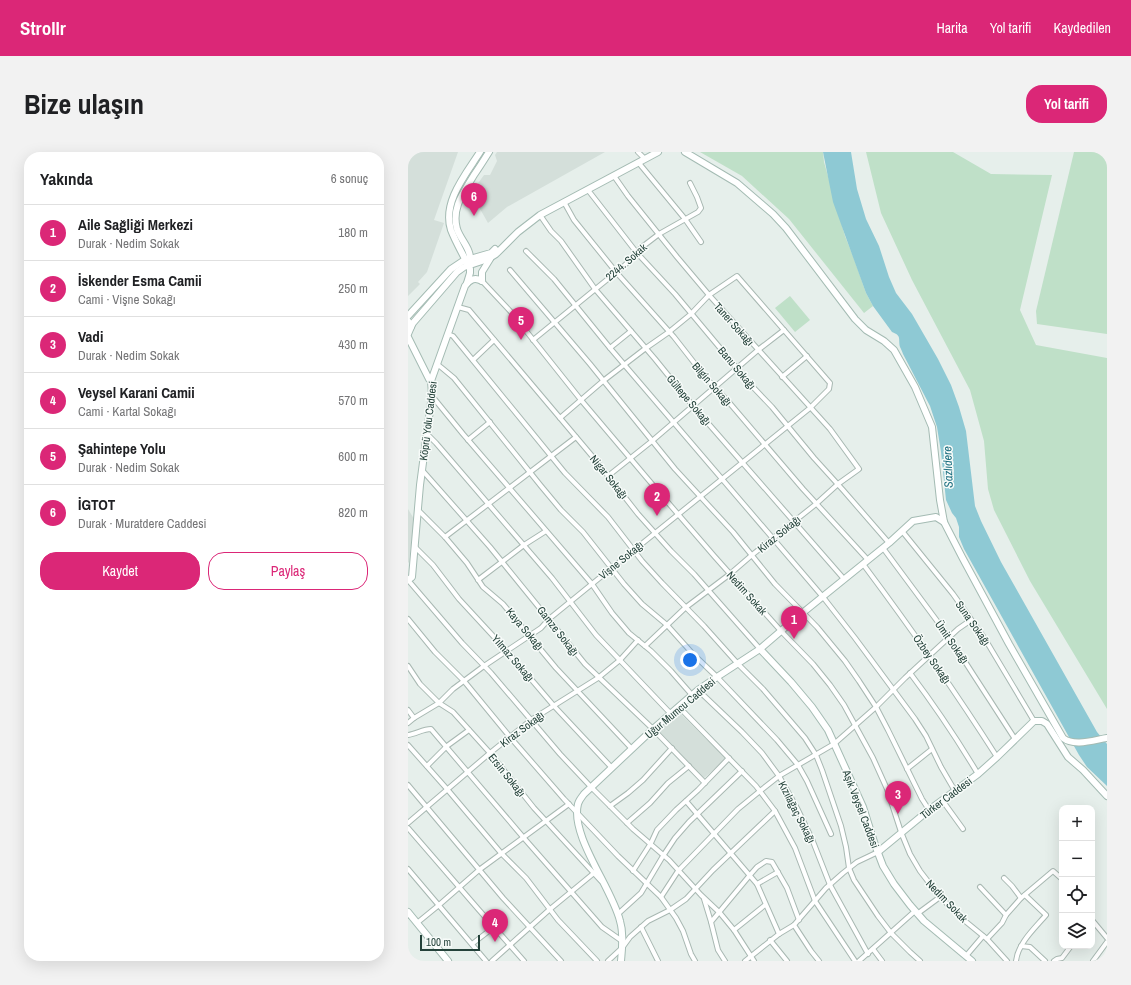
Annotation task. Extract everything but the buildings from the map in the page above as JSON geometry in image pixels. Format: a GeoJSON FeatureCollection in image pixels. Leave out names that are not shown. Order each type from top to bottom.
{"type":"FeatureCollection","features":[{"type":"Feature","properties":{"kind":"main road"},"geometry":{"type":"LineString","coordinates":[[481,152],[456,191],[450,204],[449,219],[451,229],[461,251],[482,281]]}},
{"type":"Feature","properties":{"kind":"main road"},"geometry":{"type":"LineString","coordinates":[[481,152],[483,162]]}},
{"type":"Feature","properties":{"kind":"main road"},"geometry":{"type":"LineString","coordinates":[[483,255],[473,251],[466,245],[457,230],[456,210],[461,196],[489,152]]}},
{"type":"Feature","properties":{"kind":"main road"},"geometry":{"type":"LineString","coordinates":[[451,269],[491,253],[510,235],[538,213],[642,156],[657,152]]}},
{"type":"Feature","properties":{"kind":"main road"},"geometry":{"type":"LineString","coordinates":[[685,152],[737,183],[768,209],[786,228],[855,319],[866,330],[875,337],[884,341],[894,350],[915,387],[932,427],[940,500],[944,522],[1009,644],[1063,738],[1072,743],[1107,738]]}},
{"type":"Feature","properties":{"kind":"main road"},"geometry":{"type":"LineString","coordinates":[[410,330],[414,323],[457,272],[468,262],[488,259],[518,232],[540,215],[614,176],[638,162],[642,156]]}},
{"type":"Feature","properties":{"kind":"main road"},"geometry":{"type":"LineString","coordinates":[[474,176],[475,160]]}},
{"type":"Feature","properties":{"kind":"main road"},"geometry":{"type":"LineString","coordinates":[[466,245],[468,262]]}},
{"type":"Feature","properties":{"kind":"main road"},"geometry":{"type":"LineString","coordinates":[[408,316],[451,269],[458,260],[461,251]]}},
{"type":"Feature","properties":{"kind":"main road"},"geometry":{"type":"LineString","coordinates":[[482,281],[482,272],[492,256]]}},
{"type":"Feature","properties":{"kind":"main road","name":"Köprü Yolu Caddesi"},"geometry":{"type":"LineString","coordinates":[[408,580],[412,577],[422,469],[432,395],[431,381],[470,273],[468,262]]}},
{"type":"Feature","properties":{"kind":"main road"},"geometry":{"type":"LineString","coordinates":[[465,288],[470,280],[478,279],[482,281]]}},
{"type":"Feature","properties":{"kind":"main road"},"geometry":{"type":"LineString","coordinates":[[408,321],[410,330]]}},
{"type":"Feature","properties":{"kind":"main road"},"geometry":{"type":"LineString","coordinates":[[409,341],[431,381]]}},
{"type":"Feature","properties":{"kind":"main road","name":"Uğur Mumcu Caddesi"},"geometry":{"type":"LineString","coordinates":[[577,812],[578,802],[584,794],[653,729],[698,690],[760,649],[803,612],[889,543],[913,521],[936,517],[944,522]]}},
{"type":"Feature","properties":{"kind":"main road","name":"Aşık Veysel Caddesi"},"geometry":{"type":"LineString","coordinates":[[760,649],[812,707],[828,730],[863,807],[883,866],[894,884],[924,921],[972,961]]}},
{"type":"Feature","properties":{"kind":"main road"},"geometry":{"type":"LineString","coordinates":[[1034,721],[1042,721],[1047,724],[1068,757],[1083,770],[1107,796]]}},
{"type":"Feature","properties":{"kind":"main road","name":"Türker Caddesi"},"geometry":{"type":"LineString","coordinates":[[878,852],[929,810],[978,774],[998,757],[1034,721]]}},
{"type":"Feature","properties":{"kind":"main road"},"geometry":{"type":"LineString","coordinates":[[577,812],[578,826],[583,839],[621,922],[621,961]]}},
{"type":"Feature","properties":{"kind":"main road"},"geometry":{"type":"LineString","coordinates":[[408,912],[448,961]]}},
{"type":"Feature","properties":{"kind":"street"},"geometry":{"type":"LineString","coordinates":[[638,162],[701,242]]}},
{"type":"Feature","properties":{"kind":"street","name":"Taner Sokağı"},"geometry":{"type":"LineString","coordinates":[[614,176],[628,196],[709,295],[830,430],[859,469]]}},
{"type":"Feature","properties":{"kind":"street","name":"2244. Sokak"},"geometry":{"type":"LineString","coordinates":[[533,340],[616,272],[659,234],[698,212],[701,208],[690,183]]}},
{"type":"Feature","properties":{"kind":"street","name":"Banu Sokağı"},"geometry":{"type":"LineString","coordinates":[[588,190],[637,253],[675,294],[814,458],[889,543]]}},
{"type":"Feature","properties":{"kind":"street","name":"Bilgin Sokağı"},"geometry":{"type":"LineString","coordinates":[[564,202],[574,220],[616,272],[866,562]]}},
{"type":"Feature","properties":{"kind":"street","name":"Gültepe Sokağı"},"geometry":{"type":"LineString","coordinates":[[540,215],[595,289],[630,331],[646,348],[693,406],[844,579]]}},
{"type":"Feature","properties":{"kind":"street"},"geometry":{"type":"LineString","coordinates":[[526,251],[554,279],[610,348],[823,597],[915,719],[926,736],[955,791]]}},
{"type":"Feature","properties":{"kind":"street"},"geometry":{"type":"LineString","coordinates":[[510,270],[603,380],[675,469],[733,532],[775,584],[803,612],[844,661],[876,708],[929,810]]}},
{"type":"Feature","properties":{"kind":"street"},"geometry":{"type":"LineString","coordinates":[[560,418],[603,380],[669,332],[691,314],[709,295],[737,276],[807,356],[782,377]]}},
{"type":"Feature","properties":{"kind":"street","name":"Nedim Sokak"},"geometry":{"type":"LineString","coordinates":[[482,281],[511,312],[581,400],[678,514],[781,631],[813,664],[844,705],[873,758],[884,783],[910,854],[920,871],[940,897],[965,921],[985,937],[1007,961]]}},
{"type":"Feature","properties":{"kind":"street","name":"Nigar Sokağı"},"geometry":{"type":"LineString","coordinates":[[458,307],[469,310],[576,437],[638,514],[760,649]]}},
{"type":"Feature","properties":{"kind":"street"},"geometry":{"type":"LineString","coordinates":[[608,476],[674,423],[758,350],[784,330]]}},
{"type":"Feature","properties":{"kind":"street"},"geometry":{"type":"LineString","coordinates":[[610,348],[630,331]]}},
{"type":"Feature","properties":{"kind":"street"},"geometry":{"type":"LineString","coordinates":[[448,334],[453,336],[565,473],[608,517],[662,583],[788,716],[805,738],[816,755],[822,770],[841,826],[849,868],[854,880],[864,897],[891,933],[920,961]]}},
{"type":"Feature","properties":{"kind":"street"},"geometry":{"type":"LineString","coordinates":[[473,360],[494,340]]}},
{"type":"Feature","properties":{"kind":"street","name":"Vişne Sokağı"},"geometry":{"type":"LineString","coordinates":[[408,723],[439,702],[484,666],[541,628],[549,619],[810,408],[829,389],[830,383],[807,356]]}},
{"type":"Feature","properties":{"kind":"street"},"geometry":{"type":"LineString","coordinates":[[437,364],[454,378],[561,510],[583,532],[624,584],[642,604],[667,625],[693,654],[777,740],[798,765],[807,781],[831,834]]}},
{"type":"Feature","properties":{"kind":"street"},"geometry":{"type":"LineString","coordinates":[[432,395],[468,440],[592,584],[612,613],[629,633],[671,670],[692,695]]}},
{"type":"Feature","properties":{"kind":"street"},"geometry":{"type":"LineString","coordinates":[[468,440],[490,422]]}},
{"type":"Feature","properties":{"kind":"street"},"geometry":{"type":"LineString","coordinates":[[426,434],[436,443],[552,578],[596,635],[671,714]]}},
{"type":"Feature","properties":{"kind":"street"},"geometry":{"type":"LineString","coordinates":[[445,537],[576,437]]}},
{"type":"Feature","properties":{"kind":"street","name":"Gamze Sokağı"},"geometry":{"type":"LineString","coordinates":[[422,469],[502,561],[585,664],[653,729],[705,783]]}},
{"type":"Feature","properties":{"kind":"street","name":"Kiraz Sokağı"},"geometry":{"type":"LineString","coordinates":[[645,646],[685,608],[730,574],[816,504],[838,484],[859,469]]}},
{"type":"Feature","properties":{"kind":"street","name":"Kaya Sokağı"},"geometry":{"type":"LineString","coordinates":[[418,510],[445,537],[467,563],[483,587],[503,604],[556,668],[632,749]]}},
{"type":"Feature","properties":{"kind":"street"},"geometry":{"type":"LineString","coordinates":[[478,580],[524,545],[546,531]]}},
{"type":"Feature","properties":{"kind":"street","name":"Suna Sokağı"},"geometry":{"type":"LineString","coordinates":[[902,531],[934,570],[985,639],[1034,721]]}},
{"type":"Feature","properties":{"kind":"street","name":"Yılmaz Sokağı"},"geometry":{"type":"LineString","coordinates":[[415,547],[433,565],[458,599],[612,768]]}},
{"type":"Feature","properties":{"kind":"street","name":"Ümit Sokağı"},"geometry":{"type":"LineString","coordinates":[[883,548],[949,637],[1015,739]]}},
{"type":"Feature","properties":{"kind":"street","name":"Özbey Sokağı"},"geometry":{"type":"LineString","coordinates":[[866,562],[998,757]]}},
{"type":"Feature","properties":{"kind":"street"},"geometry":{"type":"LineString","coordinates":[[408,580],[457,638],[484,666],[560,754],[591,787],[651,843],[695,889],[719,911],[734,930],[754,961]]}},
{"type":"Feature","properties":{"kind":"street"},"geometry":{"type":"LineString","coordinates":[[408,619],[435,652],[464,681],[510,737],[569,804],[633,871],[661,897],[683,931],[695,961]]}},
{"type":"Feature","properties":{"kind":"street"},"geometry":{"type":"LineString","coordinates":[[661,897],[678,871],[738,809],[780,776],[834,744],[876,708],[910,673],[949,637],[971,620]]}},
{"type":"Feature","properties":{"kind":"street","name":"Kiraz Sokağı"},"geometry":{"type":"LineString","coordinates":[[408,823],[531,720],[598,678],[620,660],[638,640]]}},
{"type":"Feature","properties":{"kind":"street","name":"Ersin Sokağı"},"geometry":{"type":"LineString","coordinates":[[408,666],[420,684],[439,702],[453,712],[490,753],[546,821],[605,886]]}},
{"type":"Feature","properties":{"kind":"street"},"geometry":{"type":"LineString","coordinates":[[910,673],[960,744],[978,774]]}},
{"type":"Feature","properties":{"kind":"street","name":"Kızılağaç Sokağı"},"geometry":{"type":"LineString","coordinates":[[698,690],[762,752],[780,776],[812,839],[830,885],[868,954]]}},
{"type":"Feature","properties":{"kind":"street"},"geometry":{"type":"LineString","coordinates":[[679,707],[742,771],[775,811],[795,848],[815,901],[855,961]]}},
{"type":"Feature","properties":{"kind":"street"},"geometry":{"type":"LineString","coordinates":[[408,710],[414,718]]}},
{"type":"Feature","properties":{"kind":"street"},"geometry":{"type":"LineString","coordinates":[[408,735],[426,729],[431,729],[602,927],[622,941]]}},
{"type":"Feature","properties":{"kind":"street"},"geometry":{"type":"LineString","coordinates":[[427,766],[446,746],[469,730]]}},
{"type":"Feature","properties":{"kind":"street"},"geometry":{"type":"LineString","coordinates":[[408,745],[448,789],[501,853],[526,878],[549,910],[597,961]]}},
{"type":"Feature","properties":{"kind":"street"},"geometry":{"type":"LineString","coordinates":[[610,806],[643,780],[672,748]]}},
{"type":"Feature","properties":{"kind":"street"},"geometry":{"type":"LineString","coordinates":[[907,769],[932,749]]}},
{"type":"Feature","properties":{"kind":"street"},"geometry":{"type":"LineString","coordinates":[[633,871],[658,830],[676,810],[729,758]]}},
{"type":"Feature","properties":{"kind":"street"},"geometry":{"type":"LineString","coordinates":[[627,822],[650,803],[668,783],[689,766]]}},
{"type":"Feature","properties":{"kind":"street"},"geometry":{"type":"LineString","coordinates":[[618,914],[641,893],[675,838],[697,814],[742,771]]}},
{"type":"Feature","properties":{"kind":"street"},"geometry":{"type":"LineString","coordinates":[[408,785],[479,870],[560,961]]}},
{"type":"Feature","properties":{"kind":"street"},"geometry":{"type":"LineString","coordinates":[[942,800],[963,829]]}},
{"type":"Feature","properties":{"kind":"street"},"geometry":{"type":"LineString","coordinates":[[686,801],[757,884],[779,934]]}},
{"type":"Feature","properties":{"kind":"street"},"geometry":{"type":"LineString","coordinates":[[417,923],[460,888],[479,870],[569,804]]}},
{"type":"Feature","properties":{"kind":"street"},"geometry":{"type":"LineString","coordinates":[[608,961],[641,927],[686,899],[713,870],[775,811]]}},
{"type":"Feature","properties":{"kind":"street"},"geometry":{"type":"LineString","coordinates":[[408,828],[524,961]]}},
{"type":"Feature","properties":{"kind":"street","name":"Türker Caddesi"},"geometry":{"type":"LineString","coordinates":[[745,961],[770,940],[794,925],[830,885],[849,868],[857,862],[878,852]]}},
{"type":"Feature","properties":{"kind":"street"},"geometry":{"type":"LineString","coordinates":[[711,922],[757,867],[766,861],[772,862],[787,888],[799,920]]}},
{"type":"Feature","properties":{"kind":"street"},"geometry":{"type":"LineString","coordinates":[[408,869],[486,961]]}},
{"type":"Feature","properties":{"kind":"street"},"geometry":{"type":"LineString","coordinates":[[966,956],[1002,923],[1006,915],[1021,898],[1053,871],[1060,877]]}},
{"type":"Feature","properties":{"kind":"street"},"geometry":{"type":"LineString","coordinates":[[757,884],[778,872]]}},
{"type":"Feature","properties":{"kind":"street"},"geometry":{"type":"LineString","coordinates":[[492,961],[570,891],[594,873]]}},
{"type":"Feature","properties":{"kind":"street"},"geometry":{"type":"LineString","coordinates":[[1004,878],[1021,898]]}},
{"type":"Feature","properties":{"kind":"street"},"geometry":{"type":"LineString","coordinates":[[980,887],[1006,915]]}},
{"type":"Feature","properties":{"kind":"street"},"geometry":{"type":"LineString","coordinates":[[1016,961],[1021,946],[1046,915],[1025,895]]}},
{"type":"Feature","properties":{"kind":"street"},"geometry":{"type":"LineString","coordinates":[[859,961],[916,912],[940,897]]}},
{"type":"Feature","properties":{"kind":"street"},"geometry":{"type":"LineString","coordinates":[[704,898],[718,950],[725,961]]}},
{"type":"Feature","properties":{"kind":"street"},"geometry":{"type":"LineString","coordinates":[[734,930],[765,905]]}},
{"type":"Feature","properties":{"kind":"street"},"geometry":{"type":"LineString","coordinates":[[1095,924],[1107,938]]}},
{"type":"Feature","properties":{"kind":"street"},"geometry":{"type":"LineString","coordinates":[[794,925],[819,961]]}},
{"type":"Feature","properties":{"kind":"street"},"geometry":{"type":"LineString","coordinates":[[472,944],[494,927]]}},
{"type":"Feature","properties":{"kind":"street"},"geometry":{"type":"LineString","coordinates":[[641,927],[658,961]]}},
{"type":"Feature","properties":{"kind":"street"},"geometry":{"type":"LineString","coordinates":[[770,940],[787,961]]}},
{"type":"Feature","properties":{"kind":"street"},"geometry":{"type":"LineString","coordinates":[[1093,961],[1107,942]]}},
{"type":"Feature","properties":{"kind":"street"},"geometry":{"type":"LineString","coordinates":[[1021,946],[1030,948],[1045,961]]}},
{"type":"Feature","properties":{"kind":"street"},"geometry":{"type":"LineString","coordinates":[[873,949],[882,961]]}},
{"type":"Feature","properties":{"kind":"street"},"geometry":{"type":"LineString","coordinates":[[1054,961],[1057,959],[1063,960],[1069,949]]}},
{"type":"Feature","properties":{"kind":"shaded area"},"geometry":{"type":"Polygon","coordinates":[[[408,152],[458,152],[434,220],[444,223],[427,272],[418,282],[420,284],[408,296],[408,152]]]}},
{"type":"Feature","properties":{"kind":"shaded area"},"geometry":{"type":"Polygon","coordinates":[[[497,152],[605,152],[507,207],[488,223],[471,193],[484,175],[490,175],[497,161],[495,155],[497,152]]]}},
{"type":"Feature","properties":{"kind":"shaded area"},"geometry":{"type":"Polygon","coordinates":[[[408,509],[414,519],[408,563],[408,509]]]}},
{"type":"Feature","properties":{"kind":"shaded area"},"geometry":{"type":"Polygon","coordinates":[[[679,712],[726,759],[704,778],[658,730],[679,712]]]}},
{"type":"Feature","properties":{"kind":"green space"},"geometry":{"type":"Polygon","coordinates":[[[700,152],[823,152],[824,162],[845,236],[866,293],[873,306],[864,313],[789,219],[742,176],[700,152]]]}},
{"type":"Feature","properties":{"kind":"green space"},"geometry":{"type":"Polygon","coordinates":[[[866,152],[953,152],[991,174],[1052,175],[1020,310],[1036,345],[1107,358],[1107,709],[1030,581],[994,510],[988,489],[984,441],[970,390],[912,280],[881,213],[866,152]]]}},
{"type":"Feature","properties":{"kind":"green space"},"geometry":{"type":"Polygon","coordinates":[[[1074,152],[1107,152],[1107,334],[1037,324],[1036,311],[1074,152]]]}},
{"type":"Feature","properties":{"kind":"green space"},"geometry":{"type":"Polygon","coordinates":[[[790,296],[810,320],[795,332],[775,308],[790,296]]]}},
{"type":"Feature","properties":{"kind":"water","name":"Sazlıdere"},"geometry":{"type":"Polygon","coordinates":[[[823,152],[851,152],[857,189],[866,219],[879,246],[889,277],[896,293],[912,314],[938,359],[951,385],[959,407],[966,431],[975,506],[981,521],[1001,562],[1097,732],[1107,744],[1107,786],[1087,767],[1079,755],[964,549],[959,537],[959,527],[956,518],[946,500],[937,427],[930,406],[903,354],[898,336],[892,332],[873,306],[866,293],[833,202],[823,152]]]}},
{"type":"Feature","properties":{"kind":"place","name":"İGTOT"},"geometry":{"type":"Point","coordinates":[474,216]}},
{"type":"Feature","properties":{"kind":"place","name":"Şahintepe Yolu"},"geometry":{"type":"Point","coordinates":[521,340]}},
{"type":"Feature","properties":{"kind":"place","name":"İskender Esma Camii"},"geometry":{"type":"Point","coordinates":[657,516]}},
{"type":"Feature","properties":{"kind":"place","name":"Aile Sağliği Merkezi"},"geometry":{"type":"Point","coordinates":[794,639]}},
{"type":"Feature","properties":{"kind":"place","name":"Vadi"},"geometry":{"type":"Point","coordinates":[898,814]}},
{"type":"Feature","properties":{"kind":"place","name":"Veysel Karani Camii"},"geometry":{"type":"Point","coordinates":[495,942]}}]}
